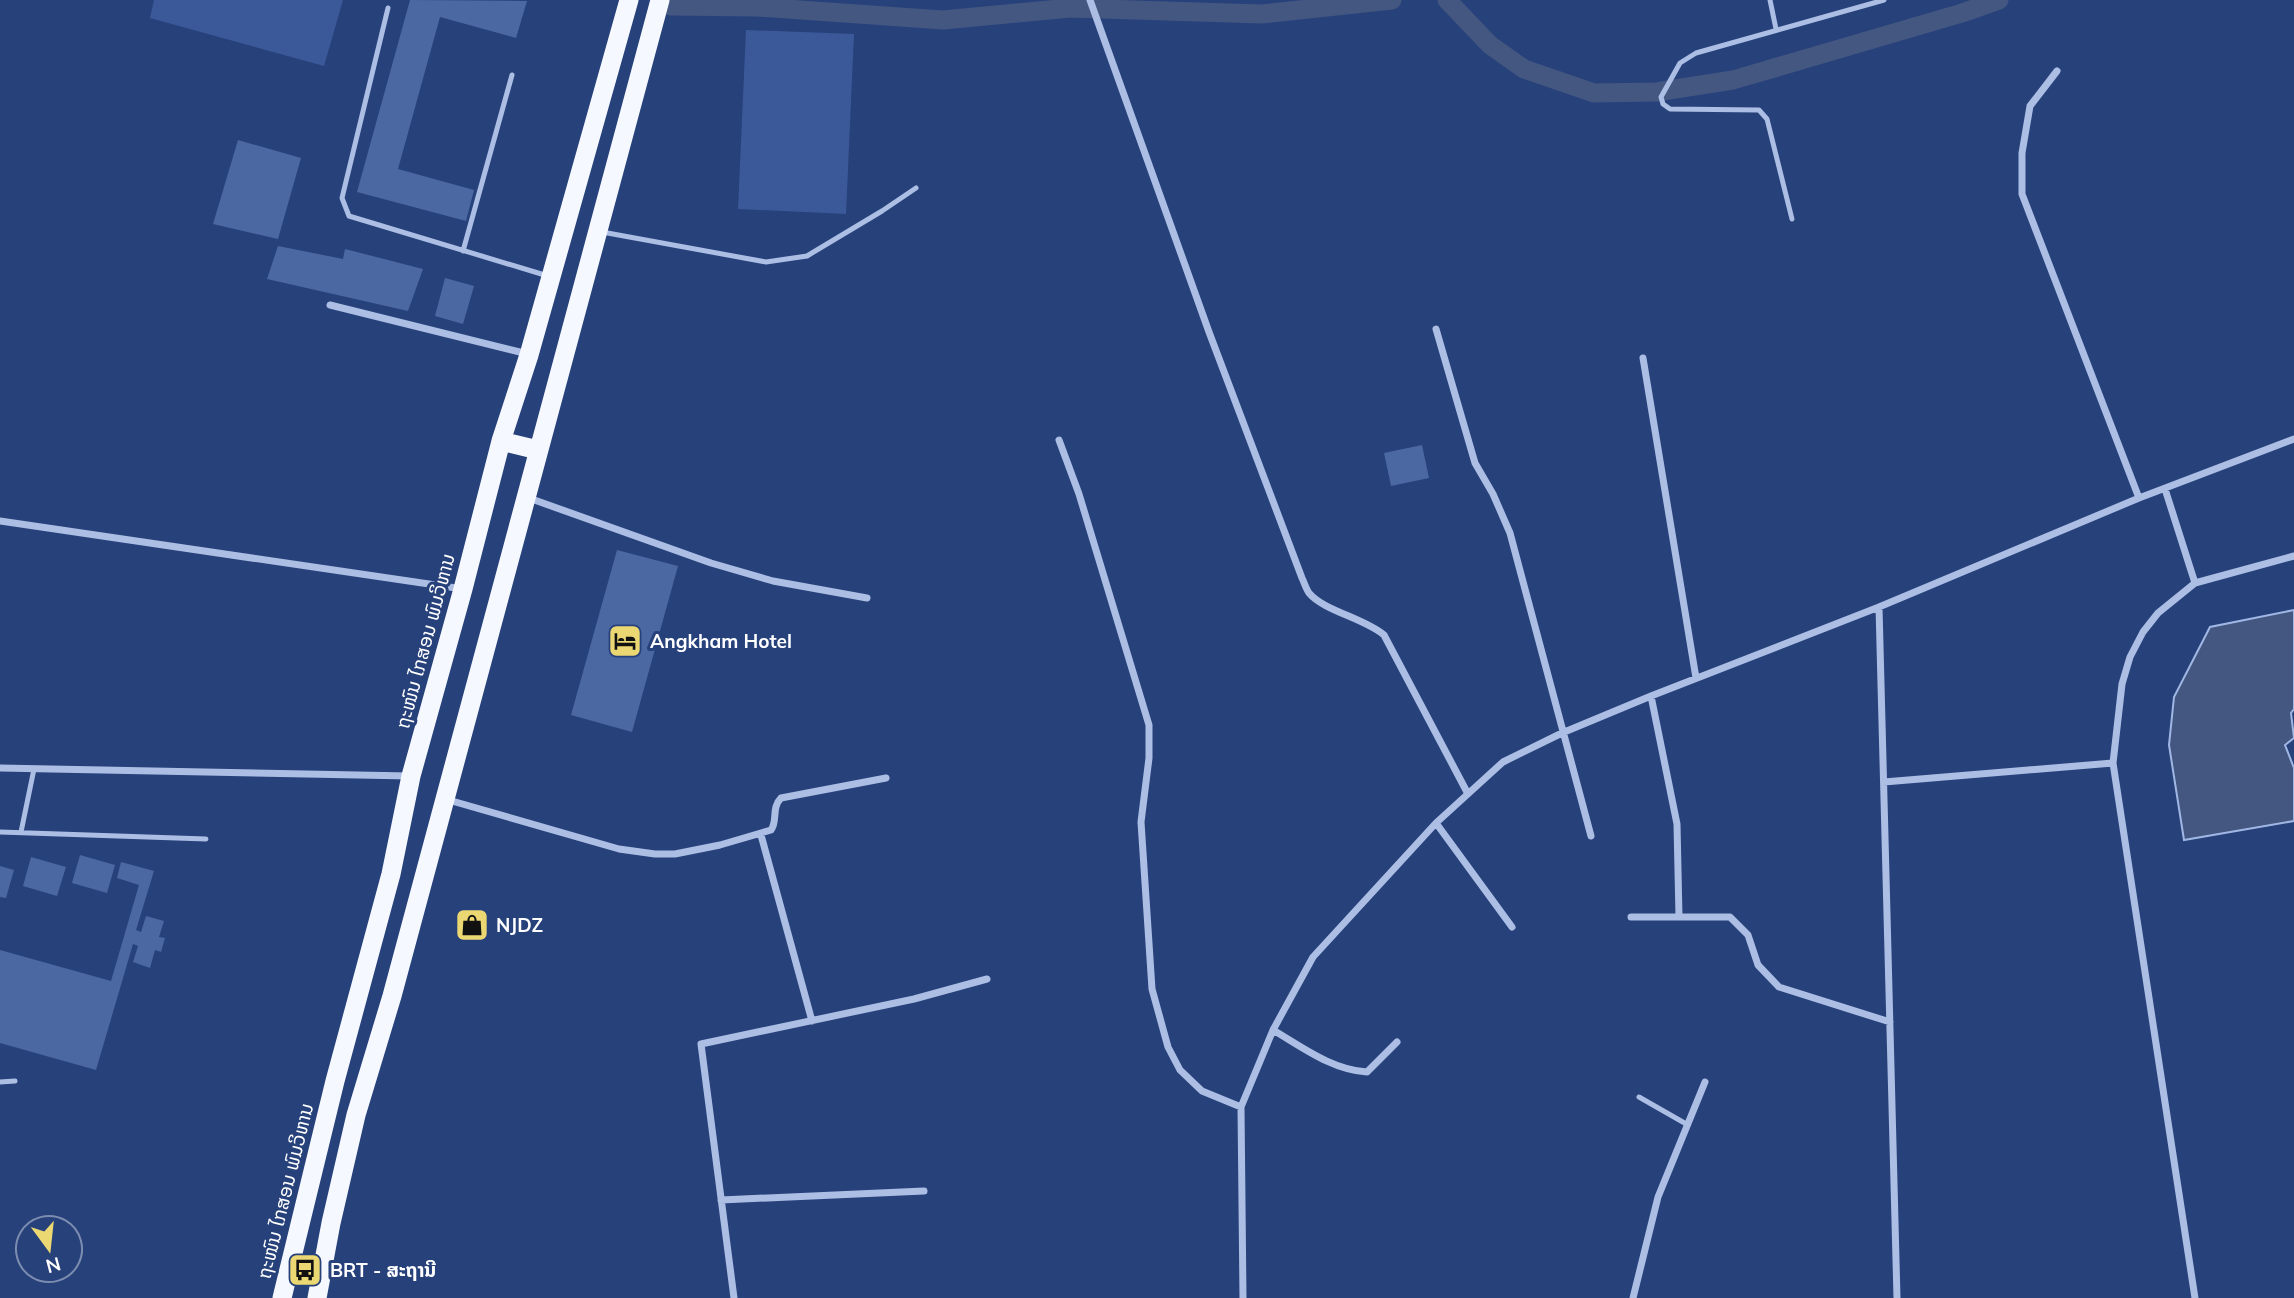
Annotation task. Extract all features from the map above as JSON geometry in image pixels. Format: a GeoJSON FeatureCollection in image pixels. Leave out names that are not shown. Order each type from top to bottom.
{"type":"FeatureCollection","features":[{"type":"Feature","properties":{"kind":"highway","name":"ຖະໜົນ ໄກສອນ ພົມວິຫານ"},"geometry":{"type":"LineString","coordinates":[[282,1298],[335,1081],[391,874],[411,776],[501,441],[529,355],[628,0]]}},
{"type":"Feature","properties":{"kind":"highway"},"geometry":{"type":"LineString","coordinates":[[317,1298],[355,1115],[392,996],[660,0]]}},
{"type":"Feature","properties":{"kind":"highway"},"geometry":{"type":"LineString","coordinates":[[501,441],[538,450]]}},
{"type":"Feature","properties":{"kind":"street"},"geometry":{"type":"LineString","coordinates":[[1090,0],[1209,332],[1309,593],[1320,602],[1373,625],[1384,635],[1468,794]]}},
{"type":"Feature","properties":{"kind":"street"},"geometry":{"type":"LineString","coordinates":[[2057,72],[2031,106],[2022,153],[2022,194],[2139,498]]}},
{"type":"Feature","properties":{"kind":"street"},"geometry":{"type":"LineString","coordinates":[[330,305],[529,355]]}},
{"type":"Feature","properties":{"kind":"street"},"geometry":{"type":"LineString","coordinates":[[1436,329],[1475,463],[1493,494],[1510,533],[1591,836]]}},
{"type":"Feature","properties":{"kind":"street"},"geometry":{"type":"LineString","coordinates":[[1643,358],[1696,678]]}},
{"type":"Feature","properties":{"kind":"street"},"geometry":{"type":"LineString","coordinates":[[1243,1298],[1241,1107],[1273,1030],[1313,957],[1436,824],[1503,762],[1562,733],[1651,696],[1879,607],[2139,498],[2294,439]]}},
{"type":"Feature","properties":{"kind":"street"},"geometry":{"type":"LineString","coordinates":[[1059,440],[1079,494],[1149,725],[1149,758],[1141,822],[1155,1001],[1168,1047],[1180,1070],[1202,1091],[1241,1107]]}},
{"type":"Feature","properties":{"kind":"street"},"geometry":{"type":"LineString","coordinates":[[2165,489],[2196,583]]}},
{"type":"Feature","properties":{"kind":"street"},"geometry":{"type":"LineString","coordinates":[[526,497],[773,581],[867,598]]}},
{"type":"Feature","properties":{"kind":"street"},"geometry":{"type":"LineString","coordinates":[[0,522],[463,589]]}},
{"type":"Feature","properties":{"kind":"street"},"geometry":{"type":"LineString","coordinates":[[2195,1298],[2113,763],[2122,684],[2130,657],[2143,632],[2158,613],[2196,583],[2294,556]]}},
{"type":"Feature","properties":{"kind":"street"},"geometry":{"type":"LineString","coordinates":[[1879,607],[1897,1298]]}},
{"type":"Feature","properties":{"kind":"street"},"geometry":{"type":"LineString","coordinates":[[1651,696],[1676,824],[1679,917]]}},
{"type":"Feature","properties":{"kind":"street"},"geometry":{"type":"LineString","coordinates":[[1884,782],[2113,763]]}},
{"type":"Feature","properties":{"kind":"street"},"geometry":{"type":"LineString","coordinates":[[0,768],[411,776]]}},
{"type":"Feature","properties":{"kind":"street"},"geometry":{"type":"LineString","coordinates":[[444,799],[620,849],[675,854],[761,835],[773,828],[774,810],[781,798],[886,778]]}},
{"type":"Feature","properties":{"kind":"street"},"geometry":{"type":"LineString","coordinates":[[1436,824],[1512,926]]}},
{"type":"Feature","properties":{"kind":"street"},"geometry":{"type":"LineString","coordinates":[[761,835],[812,1021]]}},
{"type":"Feature","properties":{"kind":"street"},"geometry":{"type":"LineString","coordinates":[[1631,917],[1730,917],[1748,935],[1758,965],[1779,988],[1890,1022]]}},
{"type":"Feature","properties":{"kind":"street"},"geometry":{"type":"LineString","coordinates":[[734,1298],[701,1044],[914,999],[987,979]]}},
{"type":"Feature","properties":{"kind":"street"},"geometry":{"type":"LineString","coordinates":[[1273,1030],[1337,1066],[1354,1071],[1367,1072],[1397,1042]]}},
{"type":"Feature","properties":{"kind":"street"},"geometry":{"type":"LineString","coordinates":[[1633,1298],[1658,1197],[1705,1082]]}},
{"type":"Feature","properties":{"kind":"street"},"geometry":{"type":"LineString","coordinates":[[721,1200],[924,1191]]}},
{"type":"Feature","properties":{"kind":"lane"},"geometry":{"type":"LineString","coordinates":[[1770,0],[1776,29]]}},
{"type":"Feature","properties":{"kind":"lane"},"geometry":{"type":"LineString","coordinates":[[1792,219],[1767,119],[1759,110],[1671,109],[1663,104],[1661,97],[1679,62],[1696,53],[1884,0]]}},
{"type":"Feature","properties":{"kind":"lane"},"geometry":{"type":"LineString","coordinates":[[388,8],[342,198],[348,216],[551,277]]}},
{"type":"Feature","properties":{"kind":"lane"},"geometry":{"type":"LineString","coordinates":[[463,251],[512,75]]}},
{"type":"Feature","properties":{"kind":"lane"},"geometry":{"type":"LineString","coordinates":[[598,231],[766,262],[807,256],[916,188]]}},
{"type":"Feature","properties":{"kind":"lane"},"geometry":{"type":"LineString","coordinates":[[21,832],[34,769]]}},
{"type":"Feature","properties":{"kind":"lane"},"geometry":{"type":"LineString","coordinates":[[0,832],[206,839]]}},
{"type":"Feature","properties":{"kind":"lane"},"geometry":{"type":"LineString","coordinates":[[0,1082],[15,1081]]}},
{"type":"Feature","properties":{"kind":"lane"},"geometry":{"type":"LineString","coordinates":[[1639,1097],[1688,1125]]}},
{"type":"Feature","properties":{"kind":"shaded area"},"geometry":{"type":"Polygon","coordinates":[[[154,0],[343,0],[324,66],[150,18],[154,0]]]}},
{"type":"Feature","properties":{"kind":"shaded area"},"geometry":{"type":"Polygon","coordinates":[[[746,30],[854,34],[846,214],[738,209],[746,30]]]}},
{"type":"Feature","properties":{"kind":"shaded area"},"geometry":{"type":"Polygon","coordinates":[[[2294,610],[2294,709],[2291,713],[2294,738],[2285,745],[2294,768],[2294,821],[2184,840],[2169,745],[2174,697],[2210,627],[2294,610]]]}},
{"type":"Feature","properties":{"kind":"building"},"geometry":{"type":"Polygon","coordinates":[[[410,0],[527,1],[516,38],[440,17],[398,169],[474,190],[466,221],[357,192],[410,0]]]}},
{"type":"Feature","properties":{"kind":"building"},"geometry":{"type":"Polygon","coordinates":[[[238,140],[301,158],[278,239],[213,224],[238,140]]]}},
{"type":"Feature","properties":{"kind":"building"},"geometry":{"type":"Polygon","coordinates":[[[278,246],[343,259],[345,249],[423,269],[408,311],[267,279],[278,246]]]}},
{"type":"Feature","properties":{"kind":"building"},"geometry":{"type":"Polygon","coordinates":[[[445,278],[474,286],[463,324],[435,316],[445,278]]]}},
{"type":"Feature","properties":{"kind":"building"},"geometry":{"type":"Polygon","coordinates":[[[1422,445],[1429,478],[1391,486],[1384,453],[1422,445]]]}},
{"type":"Feature","properties":{"kind":"building","name":"Angkham Hotel"},"geometry":{"type":"Polygon","coordinates":[[[617,550],[678,566],[632,732],[571,715],[617,550]]]}},
{"type":"Feature","properties":{"kind":"building"},"geometry":{"type":"Polygon","coordinates":[[[80,855],[115,865],[107,893],[72,883],[80,855]]]}},
{"type":"Feature","properties":{"kind":"building"},"geometry":{"type":"Polygon","coordinates":[[[31,857],[66,867],[57,896],[23,886],[31,857]]]}},
{"type":"Feature","properties":{"kind":"building"},"geometry":{"type":"Polygon","coordinates":[[[121,862],[154,871],[136,930],[141,932],[146,916],[164,921],[159,937],[165,938],[161,952],[155,950],[150,968],[133,962],[138,946],[133,944],[96,1070],[0,1043],[0,950],[111,981],[139,885],[117,878],[121,862]]]}},
{"type":"Feature","properties":{"kind":"building"},"geometry":{"type":"Polygon","coordinates":[[[0,866],[14,870],[6,898],[0,897],[0,866]]]}},
{"type":"Feature","properties":{"kind":"waterway"},"geometry":{"type":"LineString","coordinates":[[671,6],[757,7],[943,20],[1070,8],[1262,14],[1392,0]]}},
{"type":"Feature","properties":{"kind":"waterway"},"geometry":{"type":"LineString","coordinates":[[1447,0],[1490,45],[1524,69],[1594,93],[1656,92],[1733,80],[1999,0]]}},
{"type":"Feature","properties":{"kind":"place","name":"Angkham Hotel"},"geometry":{"type":"Point","coordinates":[625,641]}},
{"type":"Feature","properties":{"kind":"place","name":"NJDZ"},"geometry":{"type":"Point","coordinates":[472,925]}},
{"type":"Feature","properties":{"kind":"place","name":"BRT - ສະຖານີ"},"geometry":{"type":"Point","coordinates":[305,1270]}}]}
